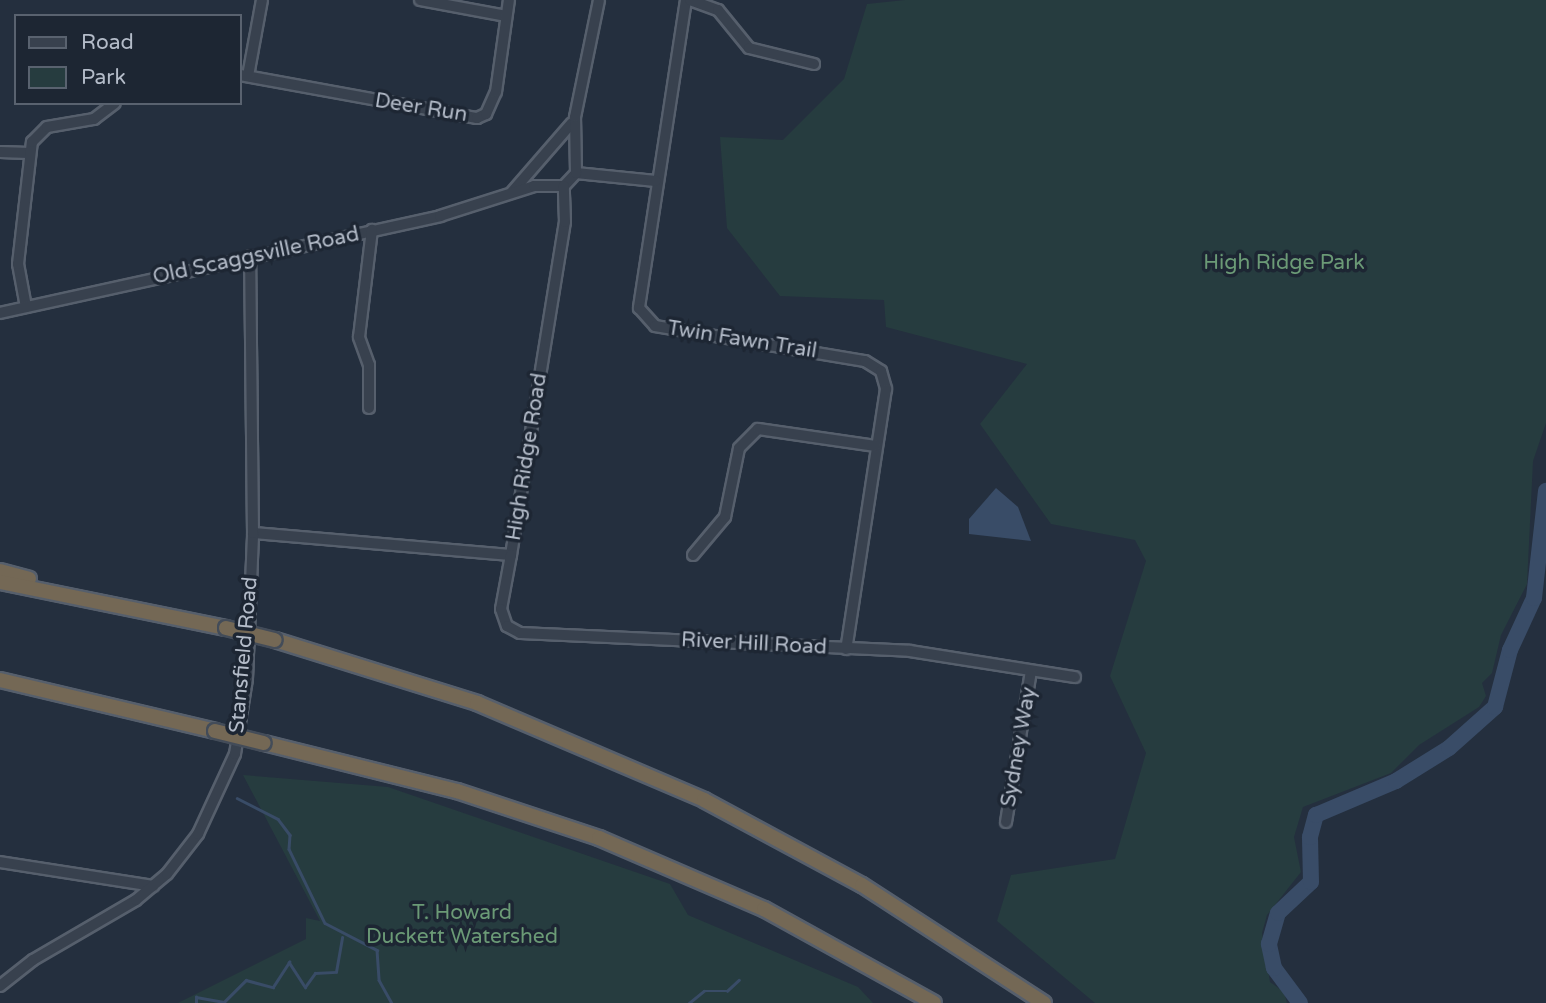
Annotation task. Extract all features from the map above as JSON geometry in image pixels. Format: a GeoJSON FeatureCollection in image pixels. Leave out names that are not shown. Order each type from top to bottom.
{"type":"FeatureCollection","features":[{"type":"Feature","properties":{"kind":"highway"},"geometry":{"type":"LineString","coordinates":[[0,571],[114,604]]}},
{"type":"Feature","properties":{"kind":"highway"},"geometry":{"type":"LineString","coordinates":[[0,582],[275,640],[477,703],[704,800],[862,885],[1045,1003]]}},
{"type":"Feature","properties":{"kind":"highway"},"geometry":{"type":"LineString","coordinates":[[0,681],[457,791],[599,838],[776,915],[934,1003]]}},
{"type":"Feature","properties":{"kind":"street"},"geometry":{"type":"LineString","coordinates":[[244,76],[262,0]]}},
{"type":"Feature","properties":{"kind":"street"},"geometry":{"type":"LineString","coordinates":[[420,0],[506,16]]}},
{"type":"Feature","properties":{"kind":"street","name":"Deer Run"},"geometry":{"type":"LineString","coordinates":[[244,76],[477,118],[486,114],[496,92],[509,0]]}},
{"type":"Feature","properties":{"kind":"street"},"geometry":{"type":"LineString","coordinates":[[576,173],[575,117],[599,0]]}},
{"type":"Feature","properties":{"kind":"street"},"geometry":{"type":"LineString","coordinates":[[688,0],[718,10],[749,48],[814,64]]}},
{"type":"Feature","properties":{"kind":"street","name":"Twin Fawn Trail"},"geometry":{"type":"LineString","coordinates":[[688,0],[638,301],[644,319],[655,326],[871,363],[886,382],[846,649]]}},
{"type":"Feature","properties":{"kind":"street"},"geometry":{"type":"LineString","coordinates":[[26,307],[18,264],[29,153],[47,127],[94,119],[113,105]]}},
{"type":"Feature","properties":{"kind":"street"},"geometry":{"type":"LineString","coordinates":[[511,193],[551,150],[575,117]]}},
{"type":"Feature","properties":{"kind":"street"},"geometry":{"type":"LineString","coordinates":[[551,150],[568,152],[574,160]]}},
{"type":"Feature","properties":{"kind":"street"},"geometry":{"type":"LineString","coordinates":[[0,152],[29,153]]}},
{"type":"Feature","properties":{"kind":"street"},"geometry":{"type":"LineString","coordinates":[[540,159],[539,176],[552,187],[564,186],[576,173]]}},
{"type":"Feature","properties":{"kind":"street"},"geometry":{"type":"LineString","coordinates":[[576,173],[656,181]]}},
{"type":"Feature","properties":{"kind":"street","name":"High Ridge Road"},"geometry":{"type":"LineString","coordinates":[[253,533],[511,555],[565,222],[564,186]]}},
{"type":"Feature","properties":{"kind":"street","name":"Old Scaggsville Road"},"geometry":{"type":"LineString","coordinates":[[0,313],[372,230],[511,193],[552,187]]}},
{"type":"Feature","properties":{"kind":"street"},"geometry":{"type":"LineString","coordinates":[[369,408],[369,365],[359,337],[372,230]]}},
{"type":"Feature","properties":{"kind":"street","name":"Stansfield Road"},"geometry":{"type":"LineString","coordinates":[[0,986],[33,960],[153,886],[198,834],[235,754],[247,679],[253,533],[250,256]]}},
{"type":"Feature","properties":{"kind":"street"},"geometry":{"type":"LineString","coordinates":[[693,555],[726,517],[739,448],[758,429],[876,446]]}},
{"type":"Feature","properties":{"kind":"street","name":"River Hill Road"},"geometry":{"type":"LineString","coordinates":[[511,555],[501,609],[507,626],[520,634],[926,653],[1075,677]]}},
{"type":"Feature","properties":{"kind":"street","name":"Sydney Way"},"geometry":{"type":"LineString","coordinates":[[1006,822],[1031,671]]}},
{"type":"Feature","properties":{"kind":"street"},"geometry":{"type":"LineString","coordinates":[[0,862],[153,886]]}},
{"type":"Feature","properties":{"kind":"green space","name":"High Ridge Park"},"geometry":{"type":"Polygon","coordinates":[[[905,0],[1546,0],[1546,423],[1533,461],[1527,584],[1501,635],[1492,673],[1482,683],[1486,696],[1479,707],[1419,745],[1391,773],[1303,807],[1294,837],[1301,872],[1267,915],[1262,933],[1270,982],[1284,992],[1287,1003],[1095,1003],[997,921],[1011,875],[1115,859],[1146,753],[1110,676],[1146,561],[1135,540],[1051,524],[980,424],[1027,364],[886,327],[884,300],[780,296],[727,228],[720,137],[783,140],[844,79],[867,4],[905,0]]]}},
{"type":"Feature","properties":{"kind":"green space","name":"T. Howard Duckett Watershed"},"geometry":{"type":"Polygon","coordinates":[[[243,775],[388,787],[670,884],[688,915],[858,987],[873,1003],[178,1003],[306,939],[306,918],[320,921],[243,775]]]}},
{"type":"Feature","properties":{"kind":"water"},"geometry":{"type":"Polygon","coordinates":[[[996,488],[1018,507],[1031,541],[969,534],[969,519],[996,488]]]}},
{"type":"Feature","properties":{"kind":"waterway"},"geometry":{"type":"LineString","coordinates":[[1300,1003],[1274,968],[1269,944],[1278,913],[1311,882],[1310,837],[1316,815],[1396,781],[1449,748],[1495,707],[1510,650],[1534,598],[1546,491]]}},
{"type":"Feature","properties":{"kind":"waterway"},"geometry":{"type":"LineString","coordinates":[[237,798],[278,819],[290,835],[289,849],[325,923],[377,950],[379,980],[392,1003]]}},
{"type":"Feature","properties":{"kind":"waterway"},"geometry":{"type":"LineString","coordinates":[[196,1003],[196,997],[224,1002],[246,980],[273,987],[289,962],[305,987],[315,973],[336,972],[342,938]]}},
{"type":"Feature","properties":{"kind":"waterway"},"geometry":{"type":"LineString","coordinates":[[689,1003],[704,991],[727,991],[739,980]]}}]}
